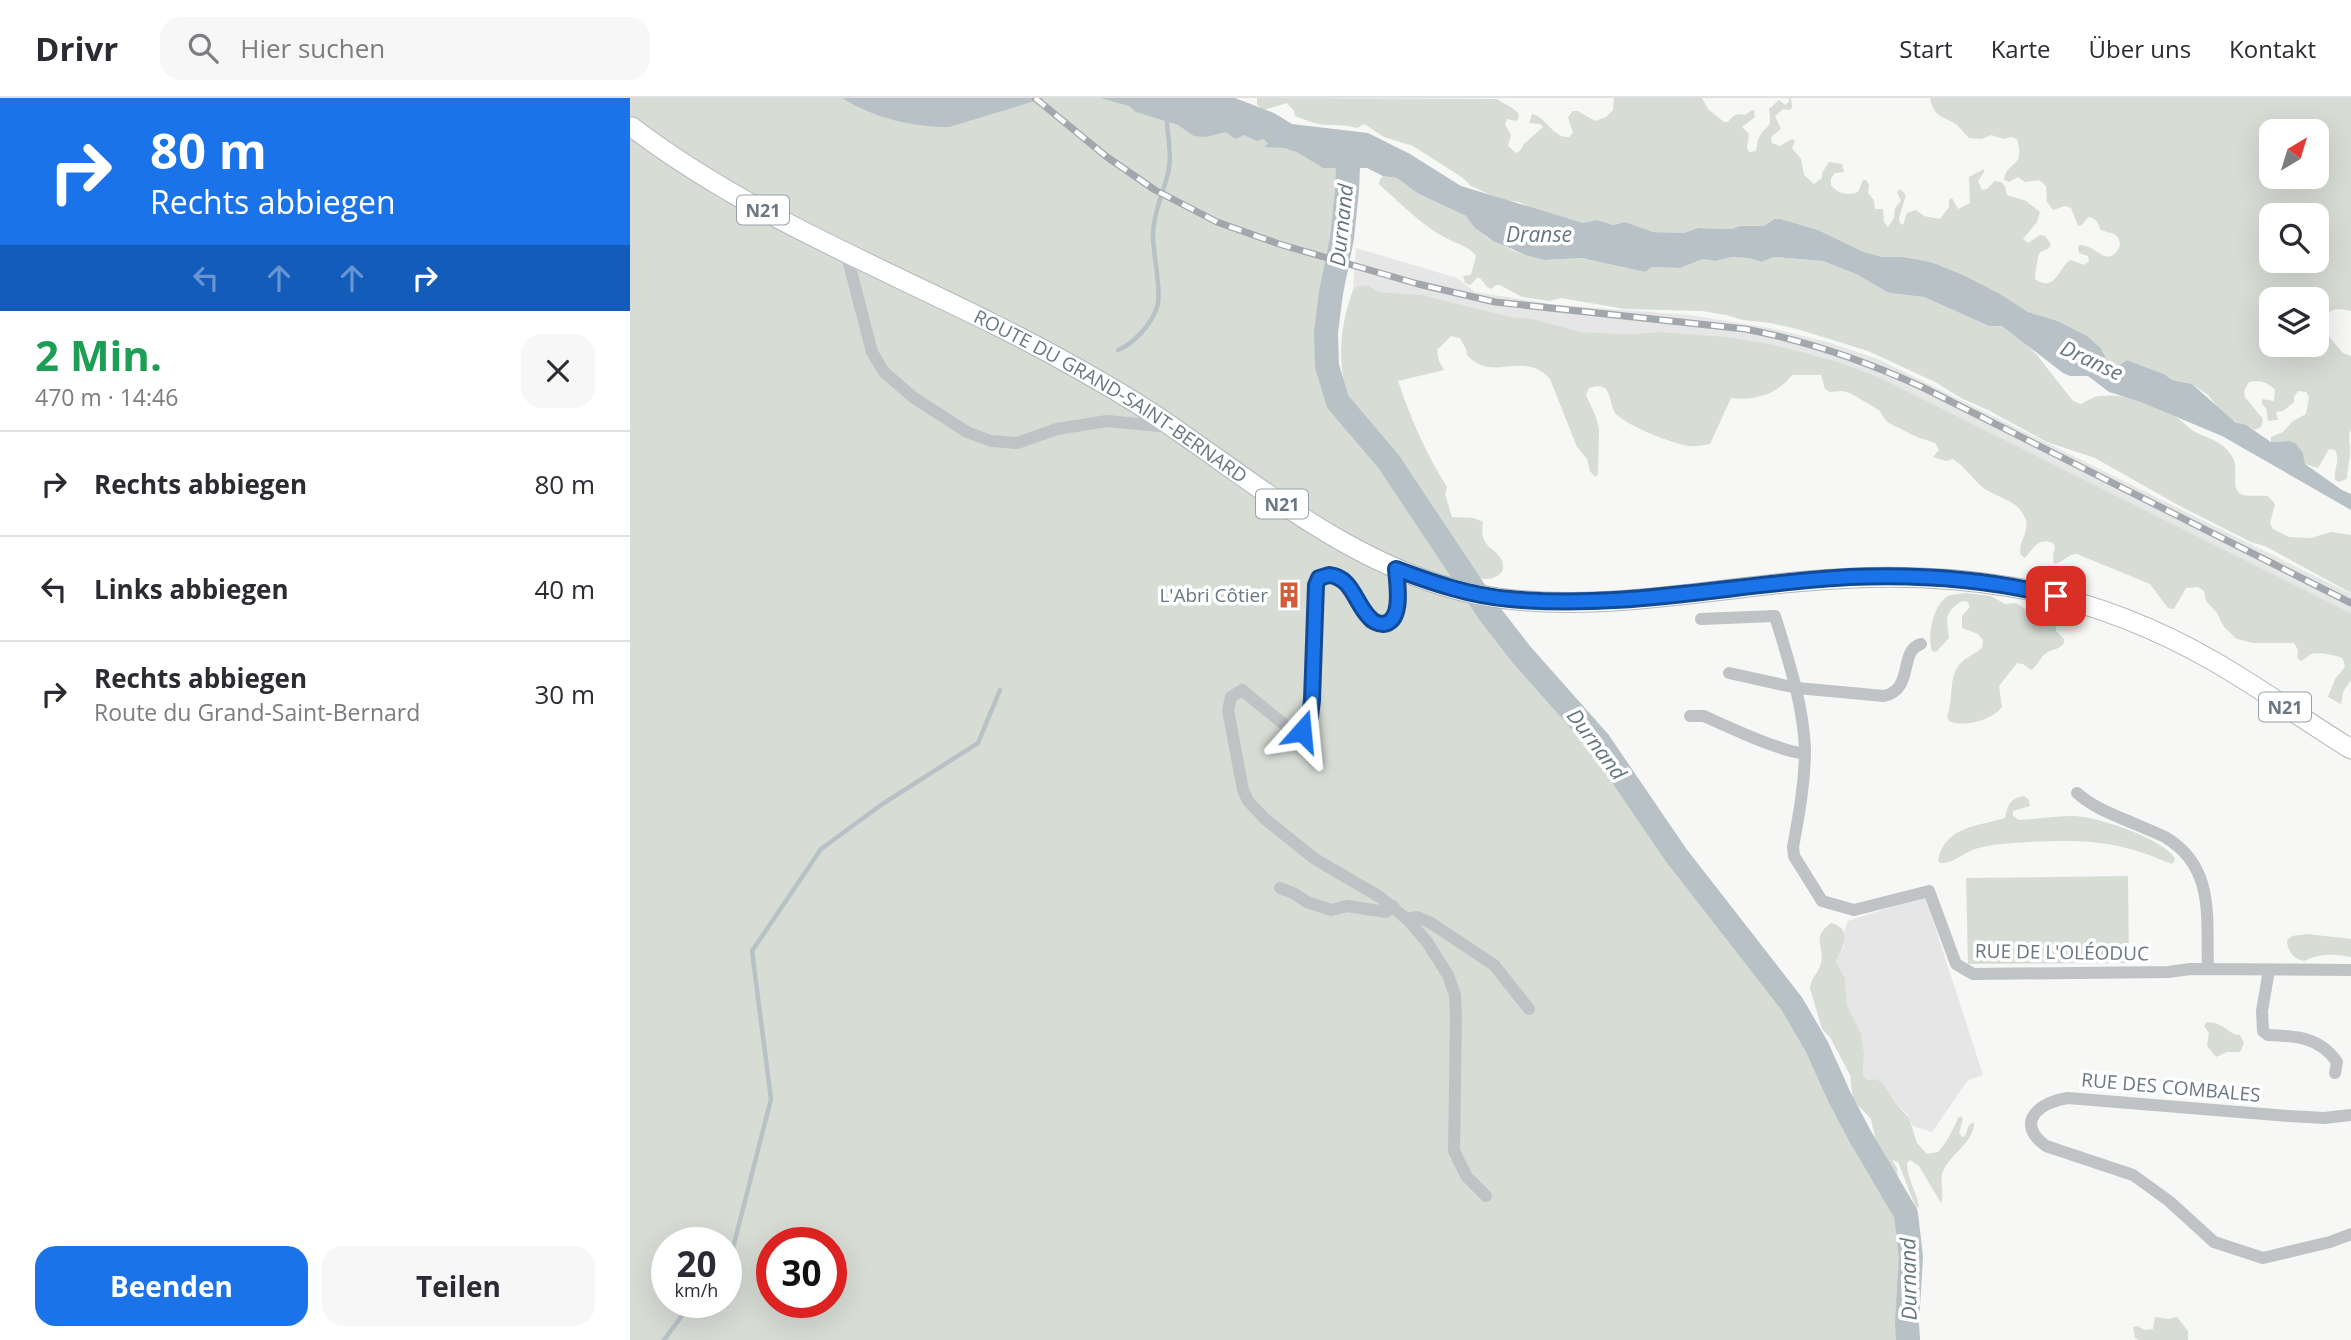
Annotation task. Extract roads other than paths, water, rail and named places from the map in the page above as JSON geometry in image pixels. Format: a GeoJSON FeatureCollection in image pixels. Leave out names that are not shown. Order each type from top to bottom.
{"type":"FeatureCollection","features":[{"type":"Feature","properties":{"kind":"main road","name":"ROUTE DU GRAND-SAINT-BERNARD"},"geometry":{"type":"LineString","coordinates":[[632,127],[717,185],[1089,375],[1174,428],[1306,520],[1354,549],[1420,579],[1474,594],[1509,599],[1593,601],[1848,577],[1959,579],[2040,592],[2096,607],[2151,629],[2277,691],[2351,733]]}},
{"type":"Feature","properties":{"kind":"main road","name":"ROUTE DU GRAND-SAINT-BERNARD"},"geometry":{"type":"LineString","coordinates":[[2219,664],[2351,749]]}},
{"type":"Feature","properties":{"kind":"street"},"geometry":{"type":"LineString","coordinates":[[846,251],[872,352],[884,372],[914,398],[967,432],[991,441],[1017,443],[1057,429],[1096,422],[1133,422],[1174,428]]}},
{"type":"Feature","properties":{"kind":"street"},"geometry":{"type":"LineString","coordinates":[[1396,569],[1397,609],[1387,623],[1379,624],[1371,620],[1351,589],[1336,576],[1325,575],[1317,582],[1310,717],[1302,731],[1292,731],[1245,691],[1235,692],[1228,701],[1243,790],[1257,812],[1323,865],[1393,906],[1437,955],[1453,986],[1456,1003],[1454,1151],[1467,1177],[1486,1196]]}},
{"type":"Feature","properties":{"kind":"street"},"geometry":{"type":"LineString","coordinates":[[1690,716],[1704,716],[1797,753],[1804,751],[1797,688],[1775,616],[1701,619]]}},
{"type":"Feature","properties":{"kind":"street"},"geometry":{"type":"LineString","coordinates":[[1729,673],[1797,688],[1884,696],[1892,694],[1902,683],[1913,649],[1921,644]]}},
{"type":"Feature","properties":{"kind":"street","name":"RUE DE L'OLÉODUC"},"geometry":{"type":"LineString","coordinates":[[1804,751],[1803,788],[1793,847],[1794,856],[1822,901],[1854,910],[1929,891],[1956,964],[1973,974],[2168,972],[2208,969],[2351,970]]}},
{"type":"Feature","properties":{"kind":"street"},"geometry":{"type":"LineString","coordinates":[[2077,793],[2089,804],[2165,838],[2196,867],[2207,896],[2208,969]]}},
{"type":"Feature","properties":{"kind":"street"},"geometry":{"type":"LineString","coordinates":[[1280,888],[1331,911],[1347,906],[1386,912],[1393,906]]}},
{"type":"Feature","properties":{"kind":"street"},"geometry":{"type":"LineString","coordinates":[[1407,919],[1417,917],[1431,923],[1494,965],[1529,1009]]}},
{"type":"Feature","properties":{"kind":"street"},"geometry":{"type":"LineString","coordinates":[[2269,970],[2262,1011],[2263,1031],[2268,1035],[2312,1040],[2337,1062],[2335,1073]]}},
{"type":"Feature","properties":{"kind":"street","name":"RUE DES COMBALES"},"geometry":{"type":"LineString","coordinates":[[2351,1115],[2324,1118],[2290,1116],[2068,1098],[2052,1100],[2037,1108],[2032,1129],[2038,1141],[2046,1146],[2133,1175],[2169,1201],[2214,1242],[2263,1258],[2330,1242],[2351,1234]]}},
{"type":"Feature","properties":{"kind":"water"},"geometry":{"type":"Polygon","coordinates":[[[842,98],[1045,98],[949,127],[893,120],[842,98]]]}},
{"type":"Feature","properties":{"kind":"water","name":"Dranse"},"geometry":{"type":"Polygon","coordinates":[[[1100,98],[1235,98],[1274,113],[1292,124],[1368,133],[1410,154],[1461,186],[1583,223],[1597,220],[1613,225],[1625,222],[1653,232],[1684,233],[1698,228],[1764,226],[1774,219],[1781,219],[1818,230],[1863,252],[1882,257],[1903,257],[1931,262],[2000,294],[2028,312],[2058,321],[2087,336],[2101,348],[2108,363],[2117,366],[2127,360],[2164,374],[2172,380],[2192,384],[2235,422],[2246,425],[2271,442],[2295,443],[2303,453],[2305,464],[2351,494],[2351,510],[2222,436],[2141,402],[2109,392],[2088,376],[2070,376],[2063,373],[2002,326],[1989,326],[1924,297],[1889,293],[1856,274],[1823,261],[1774,257],[1761,262],[1732,257],[1715,261],[1703,259],[1680,268],[1652,267],[1645,272],[1581,258],[1544,260],[1493,241],[1475,228],[1466,216],[1417,193],[1397,178],[1383,176],[1367,168],[1323,168],[1297,152],[1264,147],[1268,144],[1264,139],[1257,141],[1244,135],[1235,139],[1226,132],[1206,137],[1194,136],[1178,125],[1100,98]]]}},
{"type":"Feature","properties":{"kind":"waterway"},"geometry":{"type":"LineString","coordinates":[[1118,350],[1141,333],[1157,307],[1153,236],[1170,162],[1167,119]]}},
{"type":"Feature","properties":{"kind":"waterway","name":"Durnand"},"geometry":{"type":"LineString","coordinates":[[1349,144],[1342,238],[1326,332],[1327,366],[1338,402],[1389,462],[1490,614],[1521,654],[1599,742],[1676,855],[1792,1004],[1817,1047],[1860,1136],[1906,1214],[1911,1257],[1908,1340]]}},
{"type":"Feature","properties":{"kind":"waterway"},"geometry":{"type":"LineString","coordinates":[[738,1227],[771,1099],[752,951],[821,849],[881,805],[978,743],[1000,690]]}},
{"type":"Feature","properties":{"kind":"waterway"},"geometry":{"type":"LineString","coordinates":[[664,1340],[680,1318]]}},
{"type":"Feature","properties":{"kind":"railway"},"geometry":{"type":"LineString","coordinates":[[1035,98],[1107,157],[1155,190],[1217,222],[1279,244],[1418,284],[1495,302],[1745,329],[1836,353],[1922,387],[2351,603]]}},
{"type":"Feature","properties":{"kind":"place","name":"L'Abri Côtier"},"geometry":{"type":"Point","coordinates":[1289,595]}}]}
